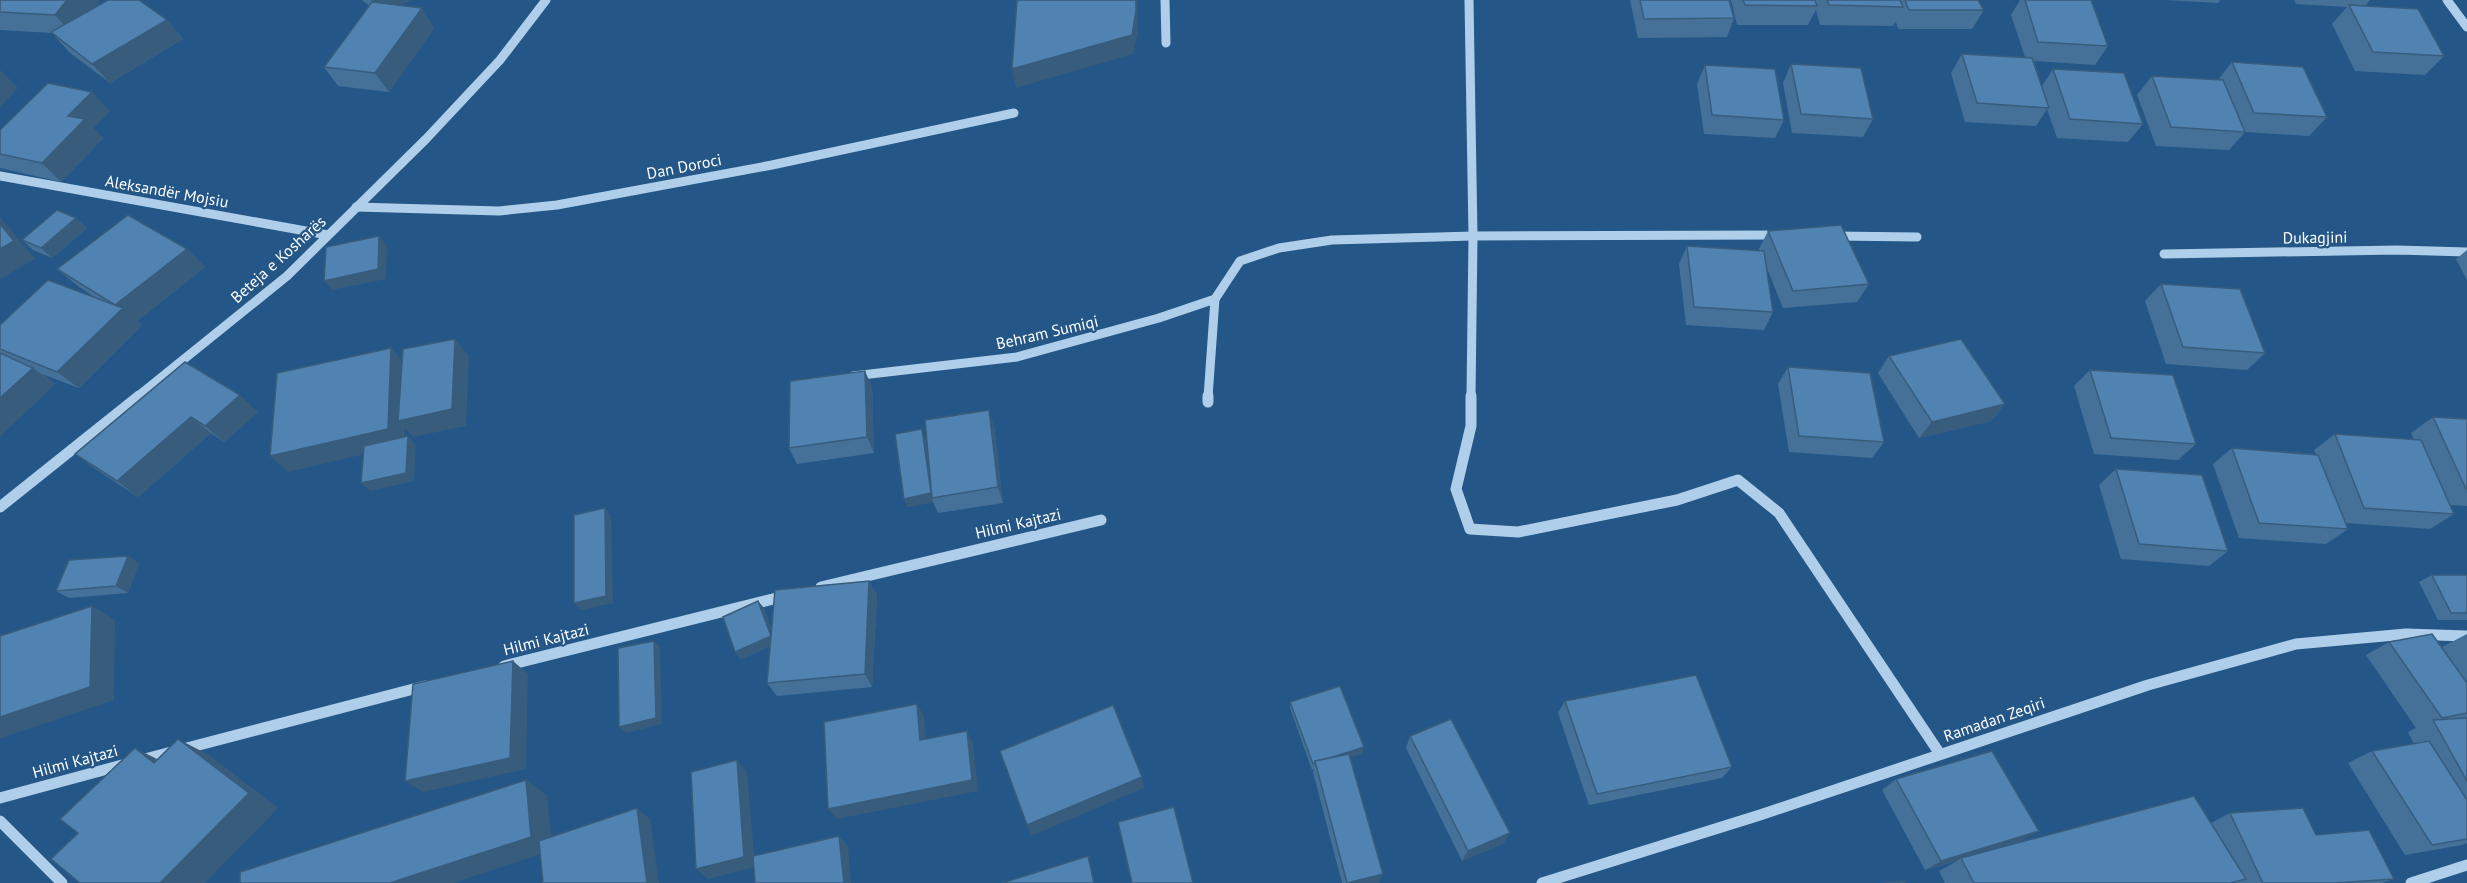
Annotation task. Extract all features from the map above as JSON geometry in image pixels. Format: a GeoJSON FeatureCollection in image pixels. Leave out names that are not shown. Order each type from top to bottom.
{"type":"FeatureCollection","features":[{"type":"Feature","properties":{"kind":"street","name":"Beteja e Kosharës"},"geometry":{"type":"LineString","coordinates":[[0,507],[287,276],[426,140],[500,60],[546,0]]}},
{"type":"Feature","properties":{"kind":"street"},"geometry":{"type":"LineString","coordinates":[[1165,0],[1166,43]]}},
{"type":"Feature","properties":{"kind":"street"},"geometry":{"type":"LineString","coordinates":[[1468,0],[1473,236],[1471,426],[1456,489],[1470,529],[1518,532],[1677,500],[1738,480],[1779,513],[1940,754]]}},
{"type":"Feature","properties":{"kind":"street"},"geometry":{"type":"LineString","coordinates":[[2447,0],[2467,27]]}},
{"type":"Feature","properties":{"kind":"street","name":"Dan Doroci"},"geometry":{"type":"LineString","coordinates":[[356,207],[499,211],[557,205],[772,165],[1014,114]]}},
{"type":"Feature","properties":{"kind":"street","name":"Aleksandër Mojsiu"},"geometry":{"type":"LineString","coordinates":[[0,176],[328,235]]}},
{"type":"Feature","properties":{"kind":"street"},"geometry":{"type":"LineString","coordinates":[[1208,402],[1215,299],[1240,261],[1279,248],[1332,240],[1473,236],[1793,236]]}},
{"type":"Feature","properties":{"kind":"street"},"geometry":{"type":"LineString","coordinates":[[1827,236],[1917,237]]}},
{"type":"Feature","properties":{"kind":"street","name":"Dukagjini"},"geometry":{"type":"LineString","coordinates":[[2164,254],[2397,250],[2467,252]]}},
{"type":"Feature","properties":{"kind":"street","name":"Behram Sumiqi"},"geometry":{"type":"LineString","coordinates":[[846,377],[1017,357],[1215,299]]}},
{"type":"Feature","properties":{"kind":"street","name":"Hilmi Kajtazi"},"geometry":{"type":"LineString","coordinates":[[489,670],[738,607],[1101,520]]}},
{"type":"Feature","properties":{"kind":"street","name":"Ramadan Zeqiri"},"geometry":{"type":"LineString","coordinates":[[1542,883],[1760,814],[2148,685],[2296,644],[2406,634],[2467,636]]}},
{"type":"Feature","properties":{"kind":"street","name":"Hilmi Kajtazi"},"geometry":{"type":"LineString","coordinates":[[0,798],[432,684]]}},
{"type":"Feature","properties":{"kind":"street"},"geometry":{"type":"LineString","coordinates":[[0,821],[62,883]]}},
{"type":"Feature","properties":{"kind":"street"},"geometry":{"type":"LineString","coordinates":[[2411,883],[2467,865]]}},
{"type":"Feature","properties":{"kind":"building"},"geometry":{"type":"Polygon","coordinates":[[[0,0],[67,0],[55,15],[0,12],[0,0]]]}},
{"type":"Feature","properties":{"kind":"building"},"geometry":{"type":"Polygon","coordinates":[[[108,0],[139,0],[167,20],[92,64],[51,32],[108,0]]]}},
{"type":"Feature","properties":{"kind":"building"},"geometry":{"type":"Polygon","coordinates":[[[1017,0],[1136,0],[1132,35],[1012,69],[1017,0]]]}},
{"type":"Feature","properties":{"kind":"building"},"geometry":{"type":"Polygon","coordinates":[[[1640,0],[1729,0],[1734,18],[1644,19],[1640,0]]]}},
{"type":"Feature","properties":{"kind":"building"},"geometry":{"type":"Polygon","coordinates":[[[1743,0],[1815,0],[1817,6],[1745,5],[1743,0]]]}},
{"type":"Feature","properties":{"kind":"building"},"geometry":{"type":"Polygon","coordinates":[[[1827,0],[1900,0],[1903,7],[1829,5],[1827,0]]]}},
{"type":"Feature","properties":{"kind":"building"},"geometry":{"type":"Polygon","coordinates":[[[1905,0],[1978,0],[1984,10],[1909,10],[1905,0]]]}},
{"type":"Feature","properties":{"kind":"building"},"geometry":{"type":"Polygon","coordinates":[[[2025,0],[2091,0],[2108,46],[2038,42],[2025,0]]]}},
{"type":"Feature","properties":{"kind":"building"},"geometry":{"type":"Polygon","coordinates":[[[372,2],[422,8],[375,73],[324,67],[372,2]]]}},
{"type":"Feature","properties":{"kind":"building"},"geometry":{"type":"Polygon","coordinates":[[[2349,5],[2418,9],[2444,56],[2373,52],[2349,5]]]}},
{"type":"Feature","properties":{"kind":"building"},"geometry":{"type":"Polygon","coordinates":[[[1962,54],[2032,58],[2049,108],[1977,103],[1962,54]]]}},
{"type":"Feature","properties":{"kind":"building"},"geometry":{"type":"Polygon","coordinates":[[[2232,62],[2303,67],[2327,117],[2254,113],[2232,62]]]}},
{"type":"Feature","properties":{"kind":"building"},"geometry":{"type":"Polygon","coordinates":[[[1791,64],[1861,68],[1873,119],[1801,114],[1791,64]]]}},
{"type":"Feature","properties":{"kind":"building"},"geometry":{"type":"Polygon","coordinates":[[[1705,65],[1775,69],[1784,120],[1712,115],[1705,65]]]}},
{"type":"Feature","properties":{"kind":"building"},"geometry":{"type":"Polygon","coordinates":[[[2053,69],[2124,73],[2143,124],[2070,119],[2053,69]]]}},
{"type":"Feature","properties":{"kind":"building"},"geometry":{"type":"Polygon","coordinates":[[[2152,76],[2223,80],[2245,132],[2171,127],[2152,76]]]}},
{"type":"Feature","properties":{"kind":"building"},"geometry":{"type":"Polygon","coordinates":[[[48,83],[92,92],[68,116],[85,119],[42,163],[0,154],[0,130],[48,83]]]}},
{"type":"Feature","properties":{"kind":"building"},"geometry":{"type":"Polygon","coordinates":[[[57,210],[76,218],[41,248],[22,240],[57,210]]]}},
{"type":"Feature","properties":{"kind":"building"},"geometry":{"type":"Polygon","coordinates":[[[128,215],[187,249],[115,305],[57,269],[128,215]]]}},
{"type":"Feature","properties":{"kind":"building"},"geometry":{"type":"Polygon","coordinates":[[[0,224],[14,241],[0,249],[0,224]]]}},
{"type":"Feature","properties":{"kind":"building"},"geometry":{"type":"Polygon","coordinates":[[[1841,225],[1869,284],[1793,291],[1768,231],[1841,225]]]}},
{"type":"Feature","properties":{"kind":"building"},"geometry":{"type":"Polygon","coordinates":[[[379,236],[378,269],[324,281],[326,247],[379,236]]]}},
{"type":"Feature","properties":{"kind":"building"},"geometry":{"type":"Polygon","coordinates":[[[1687,246],[1764,251],[1773,312],[1694,307],[1687,246]]]}},
{"type":"Feature","properties":{"kind":"building"},"geometry":{"type":"Polygon","coordinates":[[[48,280],[123,308],[57,372],[0,349],[0,325],[48,280]]]}},
{"type":"Feature","properties":{"kind":"building"},"geometry":{"type":"Polygon","coordinates":[[[2161,284],[2240,289],[2265,353],[2183,347],[2161,284]]]}},
{"type":"Feature","properties":{"kind":"building"},"geometry":{"type":"Polygon","coordinates":[[[455,339],[452,409],[398,421],[403,349],[455,339]]]}},
{"type":"Feature","properties":{"kind":"building"},"geometry":{"type":"Polygon","coordinates":[[[1961,339],[2005,404],[1932,422],[1889,356],[1961,339]]]}},
{"type":"Feature","properties":{"kind":"building"},"geometry":{"type":"Polygon","coordinates":[[[391,348],[388,429],[270,456],[277,373],[391,348]]]}},
{"type":"Feature","properties":{"kind":"building"},"geometry":{"type":"Polygon","coordinates":[[[0,353],[33,368],[0,398],[0,353]]]}},
{"type":"Feature","properties":{"kind":"building"},"geometry":{"type":"Polygon","coordinates":[[[185,362],[240,395],[205,426],[191,417],[117,481],[75,454],[185,362]]]}},
{"type":"Feature","properties":{"kind":"building"},"geometry":{"type":"Polygon","coordinates":[[[1788,367],[1870,373],[1884,442],[1799,436],[1788,367]]]}},
{"type":"Feature","properties":{"kind":"building"},"geometry":{"type":"Polygon","coordinates":[[[2090,370],[2173,375],[2196,444],[2111,438],[2090,370]]]}},
{"type":"Feature","properties":{"kind":"building"},"geometry":{"type":"Polygon","coordinates":[[[865,371],[867,437],[789,448],[790,381],[865,371]]]}},
{"type":"Feature","properties":{"kind":"building"},"geometry":{"type":"Polygon","coordinates":[[[989,410],[998,487],[932,498],[925,420],[989,410]]]}},
{"type":"Feature","properties":{"kind":"building"},"geometry":{"type":"Polygon","coordinates":[[[2433,417],[2467,419],[2467,489],[2466,489],[2433,417]]]}},
{"type":"Feature","properties":{"kind":"building"},"geometry":{"type":"Polygon","coordinates":[[[922,429],[931,493],[904,499],[895,434],[922,429]]]}},
{"type":"Feature","properties":{"kind":"building"},"geometry":{"type":"Polygon","coordinates":[[[2335,434],[2421,440],[2454,514],[2364,508],[2335,434]]]}},
{"type":"Feature","properties":{"kind":"building"},"geometry":{"type":"Polygon","coordinates":[[[408,436],[406,473],[361,483],[364,446],[408,436]]]}},
{"type":"Feature","properties":{"kind":"building"},"geometry":{"type":"Polygon","coordinates":[[[2232,448],[2318,455],[2348,529],[2259,523],[2232,448]]]}},
{"type":"Feature","properties":{"kind":"building"},"geometry":{"type":"Polygon","coordinates":[[[2116,469],[2202,475],[2228,551],[2139,544],[2116,469]]]}},
{"type":"Feature","properties":{"kind":"building"},"geometry":{"type":"Polygon","coordinates":[[[605,508],[606,596],[574,603],[574,515],[605,508]]]}},
{"type":"Feature","properties":{"kind":"building"},"geometry":{"type":"Polygon","coordinates":[[[128,556],[116,586],[56,591],[69,560],[128,556]]]}},
{"type":"Feature","properties":{"kind":"building"},"geometry":{"type":"Polygon","coordinates":[[[2432,575],[2467,575],[2467,613],[2451,613],[2432,575]]]}},
{"type":"Feature","properties":{"kind":"building"},"geometry":{"type":"Polygon","coordinates":[[[869,581],[865,674],[767,683],[775,590],[869,581]]]}},
{"type":"Feature","properties":{"kind":"building"},"geometry":{"type":"Polygon","coordinates":[[[758,601],[771,636],[735,652],[723,617],[758,601]]]}},
{"type":"Feature","properties":{"kind":"building"},"geometry":{"type":"Polygon","coordinates":[[[92,606],[90,687],[0,717],[0,636],[92,606]]]}},
{"type":"Feature","properties":{"kind":"building"},"geometry":{"type":"Polygon","coordinates":[[[2432,634],[2467,683],[2467,713],[2442,718],[2389,642],[2432,634]]]}},
{"type":"Feature","properties":{"kind":"building"},"geometry":{"type":"Polygon","coordinates":[[[654,641],[656,718],[619,727],[618,648],[654,641]]]}},
{"type":"Feature","properties":{"kind":"building"},"geometry":{"type":"Polygon","coordinates":[[[513,661],[510,758],[405,781],[413,684],[513,661]]]}},
{"type":"Feature","properties":{"kind":"building"},"geometry":{"type":"Polygon","coordinates":[[[1696,675],[1732,767],[1597,794],[1565,701],[1696,675]]]}},
{"type":"Feature","properties":{"kind":"building"},"geometry":{"type":"Polygon","coordinates":[[[1340,686],[1364,747],[1315,761],[1313,764],[1290,702],[1340,686]]]}},
{"type":"Feature","properties":{"kind":"building"},"geometry":{"type":"Polygon","coordinates":[[[917,704],[920,740],[967,731],[972,780],[828,809],[824,722],[917,704]]]}},
{"type":"Feature","properties":{"kind":"building"},"geometry":{"type":"Polygon","coordinates":[[[1113,705],[1142,777],[1027,825],[1000,751],[1113,705]]]}},
{"type":"Feature","properties":{"kind":"building"},"geometry":{"type":"Polygon","coordinates":[[[2467,718],[2467,781],[2433,720],[2467,718]]]}},
{"type":"Feature","properties":{"kind":"building"},"geometry":{"type":"Polygon","coordinates":[[[1451,719],[1510,833],[1468,851],[1410,736],[1451,719]]]}},
{"type":"Feature","properties":{"kind":"building"},"geometry":{"type":"Polygon","coordinates":[[[178,739],[249,793],[160,883],[80,883],[51,859],[78,833],[60,819],[135,748],[154,763],[178,739]]]}},
{"type":"Feature","properties":{"kind":"building"},"geometry":{"type":"Polygon","coordinates":[[[2429,741],[2467,800],[2467,839],[2432,845],[2372,751],[2429,741]]]}},
{"type":"Feature","properties":{"kind":"building"},"geometry":{"type":"Polygon","coordinates":[[[1992,751],[2039,831],[1941,861],[1896,779],[1992,751]]]}},
{"type":"Feature","properties":{"kind":"building"},"geometry":{"type":"Polygon","coordinates":[[[1349,754],[1383,874],[1347,883],[1315,761],[1349,754]]]}},
{"type":"Feature","properties":{"kind":"building"},"geometry":{"type":"Polygon","coordinates":[[[737,760],[744,857],[696,869],[691,772],[737,760]]]}},
{"type":"Feature","properties":{"kind":"building"},"geometry":{"type":"Polygon","coordinates":[[[526,780],[531,837],[390,883],[240,883],[240,872],[526,780]]]}},
{"type":"Feature","properties":{"kind":"building"},"geometry":{"type":"Polygon","coordinates":[[[2194,796],[2246,879],[2230,883],[1974,883],[1961,858],[2194,796]]]}},
{"type":"Feature","properties":{"kind":"building"},"geometry":{"type":"Polygon","coordinates":[[[1174,807],[1193,883],[1132,883],[1118,822],[1174,807]]]}},
{"type":"Feature","properties":{"kind":"building"},"geometry":{"type":"Polygon","coordinates":[[[637,808],[647,883],[543,883],[539,841],[637,808]]]}},
{"type":"Feature","properties":{"kind":"building"},"geometry":{"type":"Polygon","coordinates":[[[2303,808],[2316,835],[2369,830],[2394,879],[2335,883],[2263,883],[2230,813],[2303,808]]]}},
{"type":"Feature","properties":{"kind":"building"},"geometry":{"type":"Polygon","coordinates":[[[839,836],[844,883],[755,883],[753,856],[839,836]]]}},
{"type":"Feature","properties":{"kind":"building"},"geometry":{"type":"Polygon","coordinates":[[[1088,856],[1094,883],[1002,883],[1088,856]]]}},
{"type":"Feature","properties":{"kind":"building"},"geometry":{"type":"Polygon","coordinates":[[[1904,881],[1905,883],[1882,883],[1904,881]]]}}]}
